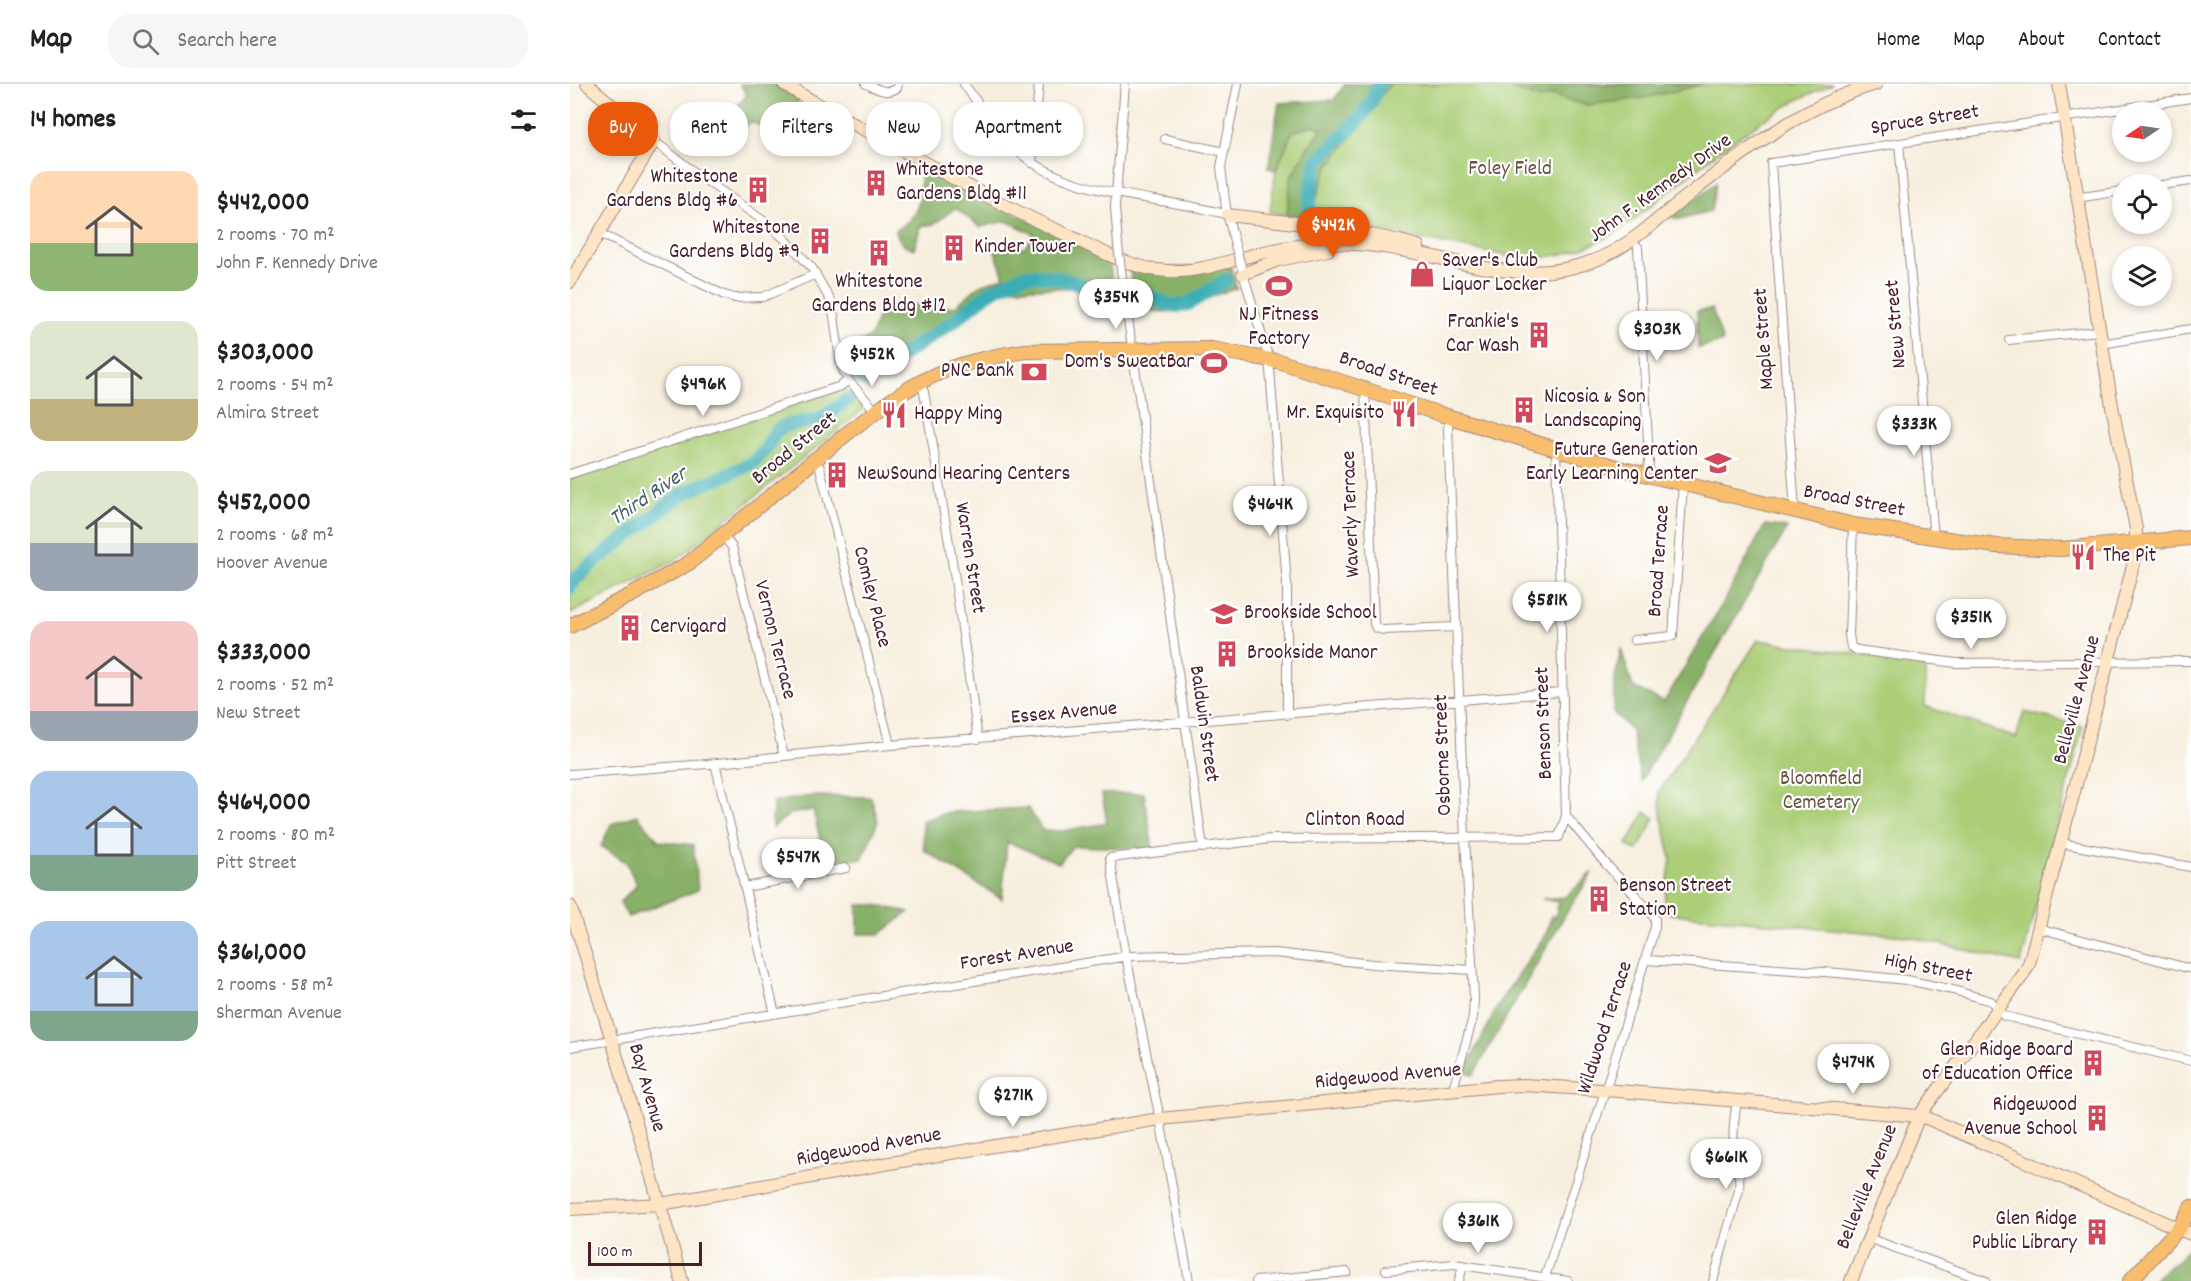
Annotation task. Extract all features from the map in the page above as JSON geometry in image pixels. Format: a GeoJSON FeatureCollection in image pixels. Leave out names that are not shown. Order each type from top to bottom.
{"type":"FeatureCollection","features":[{"type":"Feature","properties":{"kind":"main road"},"geometry":{"type":"LineString","coordinates":[[587,84],[608,102]]}},
{"type":"Feature","properties":{"kind":"main road","name":"John F. Kennedy Drive"},"geometry":{"type":"LineString","coordinates":[[784,84],[994,200],[1113,256],[1148,268],[1166,271],[1198,269],[1304,245],[1349,243],[1401,250],[1517,273],[1558,271],[1586,264],[1619,249],[1765,136],[1826,102],[1876,84]]}},
{"type":"Feature","properties":{"kind":"main road","name":"John F. Kennedy Drive"},"geometry":{"type":"LineString","coordinates":[[797,84],[997,194],[1116,250],[1149,262],[1167,264],[1197,262],[1280,241],[1327,236],[1373,240],[1517,266],[1551,265],[1583,258],[1599,251],[1623,237],[1761,130],[1803,106],[1851,84]]}},
{"type":"Feature","properties":{"kind":"main road","name":"Belleville Avenue"},"geometry":{"type":"LineString","coordinates":[[1851,1281],[1919,1116],[2029,964],[2136,554],[2137,543],[2076,198],[2059,84]]}},
{"type":"Feature","properties":{"kind":"main road"},"geometry":{"type":"LineString","coordinates":[[571,278],[645,156]]}},
{"type":"Feature","properties":{"kind":"main road"},"geometry":{"type":"LineString","coordinates":[[1228,215],[1329,227],[1396,240],[1431,250]]}},
{"type":"Feature","properties":{"kind":"main road"},"geometry":{"type":"LineString","coordinates":[[1242,270],[1323,251],[1356,247],[1401,250]]}},
{"type":"Feature","properties":{"kind":"main road","name":"Broad Street"},"geometry":{"type":"LineString","coordinates":[[570,626],[674,572],[723,536],[876,411],[920,383],[947,369],[1026,351],[1212,349],[1269,359],[1556,450],[1648,475],[1854,525],[1934,538],[1996,546],[2060,549],[2191,538]]}},
{"type":"Feature","properties":{"kind":"main road","name":"Bay Avenue"},"geometry":{"type":"LineString","coordinates":[[570,906],[661,1204],[682,1281]]}},
{"type":"Feature","properties":{"kind":"main road","name":"Ridgewood Avenue"},"geometry":{"type":"LineString","coordinates":[[570,1209],[661,1204],[902,1161],[1160,1119],[1456,1089],[1524,1085],[1919,1116],[2185,1231]]}},
{"type":"Feature","properties":{"kind":"main road"},"geometry":{"type":"LineString","coordinates":[[2130,1281],[2185,1231],[2191,1207]]}},
{"type":"Feature","properties":{"kind":"street"},"geometry":{"type":"LineString","coordinates":[[866,84],[891,92],[897,88],[898,84]]}},
{"type":"Feature","properties":{"kind":"street"},"geometry":{"type":"LineString","coordinates":[[964,84],[1005,138],[1032,163],[1050,173],[1116,192],[1228,215]]}},
{"type":"Feature","properties":{"kind":"street"},"geometry":{"type":"LineString","coordinates":[[1032,163],[1039,84]]}},
{"type":"Feature","properties":{"kind":"street","name":"Baldwin Street"},"geometry":{"type":"LineString","coordinates":[[1125,84],[1114,220],[1203,849]]}},
{"type":"Feature","properties":{"kind":"street"},"geometry":{"type":"LineString","coordinates":[[1238,84],[1221,177],[1234,241],[1269,359],[1287,584],[1287,715]]}},
{"type":"Feature","properties":{"kind":"street","name":"Spruce Street"},"geometry":{"type":"LineString","coordinates":[[1771,163],[2191,98]]}},
{"type":"Feature","properties":{"kind":"street"},"geometry":{"type":"LineString","coordinates":[[1165,139],[1224,152]]}},
{"type":"Feature","properties":{"kind":"street","name":"New Street"},"geometry":{"type":"LineString","coordinates":[[1899,143],[1934,538]]}},
{"type":"Feature","properties":{"kind":"street"},"geometry":{"type":"LineString","coordinates":[[658,144],[768,224],[788,241],[816,274],[832,303],[841,366],[848,380],[876,411]]}},
{"type":"Feature","properties":{"kind":"street","name":"Maple Street"},"geometry":{"type":"LineString","coordinates":[[1771,163],[1795,512]]}},
{"type":"Feature","properties":{"kind":"street"},"geometry":{"type":"LineString","coordinates":[[2172,184],[2191,181]]}},
{"type":"Feature","properties":{"kind":"street"},"geometry":{"type":"LineString","coordinates":[[2076,198],[2112,193]]}},
{"type":"Feature","properties":{"kind":"street"},"geometry":{"type":"LineString","coordinates":[[599,233],[724,295],[735,298],[763,297],[816,274]]}},
{"type":"Feature","properties":{"kind":"street"},"geometry":{"type":"LineString","coordinates":[[1638,247],[1648,475]]}},
{"type":"Feature","properties":{"kind":"street"},"geometry":{"type":"LineString","coordinates":[[2009,340],[2100,338],[2191,329]]}},
{"type":"Feature","properties":{"kind":"street"},"geometry":{"type":"LineString","coordinates":[[570,474],[841,386],[848,380]]}},
{"type":"Feature","properties":{"kind":"street","name":"Warren Street"},"geometry":{"type":"LineString","coordinates":[[920,383],[924,392],[952,561],[978,739]]}},
{"type":"Feature","properties":{"kind":"street","name":"Waverly Terrace"},"geometry":{"type":"LineString","coordinates":[[1365,389],[1374,624],[1376,628],[1383,630],[1456,627]]}},
{"type":"Feature","properties":{"kind":"street","name":"Osborne Street"},"geometry":{"type":"LineString","coordinates":[[1450,417],[1448,428],[1456,627],[1474,997],[1473,1017],[1456,1089]]}},
{"type":"Feature","properties":{"kind":"street","name":"Benson Street"},"geometry":{"type":"LineString","coordinates":[[1556,450],[1566,816]]}},
{"type":"Feature","properties":{"kind":"street","name":"Comley Place"},"geometry":{"type":"LineString","coordinates":[[814,460],[820,468],[890,746]]}},
{"type":"Feature","properties":{"kind":"street","name":"Broad Terrace"},"geometry":{"type":"LineString","coordinates":[[1634,640],[1674,636],[1683,484]]}},
{"type":"Feature","properties":{"kind":"street"},"geometry":{"type":"LineString","coordinates":[[1854,525],[1849,635],[1851,647],[1857,650],[1956,663],[2191,661]]}},
{"type":"Feature","properties":{"kind":"street","name":"Vernon Terrace"},"geometry":{"type":"LineString","coordinates":[[723,536],[732,547],[784,756]]}},
{"type":"Feature","properties":{"kind":"street","name":"Essex Avenue"},"geometry":{"type":"LineString","coordinates":[[570,774],[890,746],[1562,693]]}},
{"type":"Feature","properties":{"kind":"street"},"geometry":{"type":"LineString","coordinates":[[715,763],[775,1014]]}},
{"type":"Feature","properties":{"kind":"street","name":"Clinton Road"},"geometry":{"type":"LineString","coordinates":[[1203,849],[1271,839],[1559,837],[1566,816]]}},
{"type":"Feature","properties":{"kind":"street","name":"Wildwood Terrace"},"geometry":{"type":"LineString","coordinates":[[1545,1277],[1647,960],[1655,927],[1655,919],[1648,909],[1566,816]]}},
{"type":"Feature","properties":{"kind":"street"},"geometry":{"type":"LineString","coordinates":[[2060,843],[2191,867]]}},
{"type":"Feature","properties":{"kind":"street"},"geometry":{"type":"LineString","coordinates":[[1189,1281],[1160,1119],[1126,956],[1110,858],[1203,849]]}},
{"type":"Feature","properties":{"kind":"street"},"geometry":{"type":"LineString","coordinates":[[745,887],[846,868]]}},
{"type":"Feature","properties":{"kind":"street"},"geometry":{"type":"LineString","coordinates":[[2038,928],[2191,969]]}},
{"type":"Feature","properties":{"kind":"street","name":"Forest Avenue"},"geometry":{"type":"LineString","coordinates":[[570,1047],[1126,956],[1275,953],[1373,964],[1473,969]]}},
{"type":"Feature","properties":{"kind":"street","name":"High Street"},"geometry":{"type":"LineString","coordinates":[[1647,960],[1907,980],[1992,1001],[2004,1016],[2191,1061]]}},
{"type":"Feature","properties":{"kind":"street"},"geometry":{"type":"LineString","coordinates":[[1713,1281],[1739,1190],[1740,1175],[1733,1126],[1737,1101]]}},
{"type":"Feature","properties":{"kind":"street"},"geometry":{"type":"LineString","coordinates":[[1868,1238],[1986,1281]]}},
{"type":"Feature","properties":{"kind":"street"},"geometry":{"type":"LineString","coordinates":[[1386,1269],[1454,1264],[1568,1281]]}},
{"type":"Feature","properties":{"kind":"street"},"geometry":{"type":"LineString","coordinates":[[1459,1281],[1463,1265]]}},
{"type":"Feature","properties":{"kind":"street"},"geometry":{"type":"LineString","coordinates":[[1256,1281],[1347,1272]]}},
{"type":"Feature","properties":{"kind":"green space"},"geometry":{"type":"Polygon","coordinates":[[[740,84],[775,84],[800,99],[798,102],[760,102],[760,126],[750,122],[748,124],[748,102],[741,102],[747,95],[740,84]]]}},
{"type":"Feature","properties":{"kind":"green space"},"geometry":{"type":"Polygon","coordinates":[[[1345,84],[1390,84],[1328,167],[1318,191],[1312,218],[1287,215],[1291,177],[1322,129],[1314,125],[1292,132],[1276,170],[1268,168],[1279,103],[1334,100],[1345,84]]]}},
{"type":"Feature","properties":{"kind":"green space","name":"Foley Field"},"geometry":{"type":"Polygon","coordinates":[[[1385,84],[1833,84],[1804,97],[1749,129],[1622,229],[1598,242],[1574,251],[1549,257],[1522,259],[1312,218],[1327,169],[1341,147],[1374,107],[1385,84]]]}},
{"type":"Feature","properties":{"kind":"green space"},"geometry":{"type":"Polygon","coordinates":[[[1501,84],[1705,84],[1644,98],[1587,105],[1554,95],[1540,99],[1501,84]]]}},
{"type":"Feature","properties":{"kind":"green space"},"geometry":{"type":"Polygon","coordinates":[[[1314,125],[1323,129],[1307,149],[1291,177],[1287,215],[1270,212],[1276,170],[1292,132],[1314,125]]]}},
{"type":"Feature","properties":{"kind":"green space"},"geometry":{"type":"Polygon","coordinates":[[[925,168],[1109,260],[1114,295],[1070,288],[1007,288],[871,381],[856,383],[851,372],[852,348],[871,336],[879,313],[898,304],[955,307],[980,285],[1004,277],[995,251],[1025,247],[1034,234],[1006,221],[980,227],[955,208],[934,224],[921,226],[914,249],[902,244],[895,231],[915,213],[919,199],[920,171],[925,168]]]}},
{"type":"Feature","properties":{"kind":"green space"},"geometry":{"type":"Polygon","coordinates":[[[1716,183],[1711,211],[1680,219],[1671,217],[1716,183]]]}},
{"type":"Feature","properties":{"kind":"green space"},"geometry":{"type":"Polygon","coordinates":[[[1230,266],[1237,288],[1215,295],[1186,311],[1156,312],[1134,305],[1130,269],[1230,266]]]}},
{"type":"Feature","properties":{"kind":"green space"},"geometry":{"type":"Polygon","coordinates":[[[1712,309],[1723,342],[1698,348],[1697,311],[1712,309]]]}},
{"type":"Feature","properties":{"kind":"green space"},"geometry":{"type":"Polygon","coordinates":[[[845,387],[864,409],[676,560],[570,614],[570,479],[845,387]]]}},
{"type":"Feature","properties":{"kind":"green space"},"geometry":{"type":"Polygon","coordinates":[[[1765,525],[1787,528],[1641,781],[1631,730],[1613,712],[1615,678],[1621,649],[1633,687],[1664,702],[1726,598],[1765,525]]]}},
{"type":"Feature","properties":{"kind":"green space","name":"Bloomfield Cemetery"},"geometry":{"type":"Polygon","coordinates":[[[1758,640],[1926,664],[1925,706],[2016,738],[2024,712],[2083,726],[2021,963],[1906,936],[1671,914],[1663,911],[1671,859],[1659,792],[1758,640]]]}},
{"type":"Feature","properties":{"kind":"green space"},"geometry":{"type":"Polygon","coordinates":[[[1144,793],[1153,849],[1073,846],[1059,863],[1007,842],[1002,899],[924,850],[922,821],[949,812],[1028,808],[1042,830],[1062,831],[1107,823],[1102,794],[1144,793]]]}},
{"type":"Feature","properties":{"kind":"green space"},"geometry":{"type":"Polygon","coordinates":[[[813,796],[871,797],[878,821],[862,859],[825,859],[813,810],[790,814],[772,828],[773,802],[813,796]]]}},
{"type":"Feature","properties":{"kind":"green space"},"geometry":{"type":"Polygon","coordinates":[[[1645,812],[1655,818],[1637,851],[1627,845],[1645,812]]]}},
{"type":"Feature","properties":{"kind":"green space"},"geometry":{"type":"Polygon","coordinates":[[[637,815],[659,841],[693,845],[698,890],[628,917],[620,902],[637,885],[626,862],[601,846],[611,824],[637,815]]]}},
{"type":"Feature","properties":{"kind":"green space"},"geometry":{"type":"Polygon","coordinates":[[[1593,872],[1565,915],[1473,1075],[1465,1071],[1501,1000],[1547,932],[1551,916],[1555,917],[1559,902],[1542,899],[1565,897],[1593,872]]]}},
{"type":"Feature","properties":{"kind":"green space"},"geometry":{"type":"Polygon","coordinates":[[[858,905],[875,905],[909,912],[880,934],[858,934],[858,905]]]}},
{"type":"Feature","properties":{"kind":"green space"},"geometry":{"type":"Polygon","coordinates":[[[2189,1246],[2191,1247],[2191,1281],[2153,1281],[2182,1256],[2189,1246]]]}},
{"type":"Feature","properties":{"kind":"waterway","name":"Third River"},"geometry":{"type":"LineString","coordinates":[[1309,210],[1317,161],[1356,123],[1371,103],[1379,84]]}},
{"type":"Feature","properties":{"kind":"waterway","name":"Third River"},"geometry":{"type":"LineString","coordinates":[[864,381],[951,323],[990,292],[1025,275],[1058,278],[1106,292],[1139,291],[1166,304],[1176,306],[1188,304],[1226,280]]}},
{"type":"Feature","properties":{"kind":"waterway","name":"Third River"},"geometry":{"type":"LineString","coordinates":[[570,587],[576,578],[593,563],[684,493],[751,464],[765,450],[776,431],[784,426],[818,419],[848,399]]}},
{"type":"Feature","properties":{"kind":"place","name":"Whitestone Gardens Bldg #11"},"geometry":{"type":"Point","coordinates":[876,183]}},
{"type":"Feature","properties":{"kind":"place","name":"Whitestone Gardens Bldg #6"},"geometry":{"type":"Point","coordinates":[758,190]}},
{"type":"Feature","properties":{"kind":"place","name":"Whitestone Gardens Bldg #9"},"geometry":{"type":"Point","coordinates":[820,241]}},
{"type":"Feature","properties":{"kind":"place","name":"Kinder Tower"},"geometry":{"type":"Point","coordinates":[954,248]}},
{"type":"Feature","properties":{"kind":"place","name":"Whitestone Gardens Bldg #12"},"geometry":{"type":"Point","coordinates":[879,253]}},
{"type":"Feature","properties":{"kind":"place","name":"Saver's Club Liquor Locker"},"geometry":{"type":"Point","coordinates":[1422,274]}},
{"type":"Feature","properties":{"kind":"place","name":"NJ Fitness Factory"},"geometry":{"type":"Point","coordinates":[1279,286]}},
{"type":"Feature","properties":{"kind":"place","name":"Frankie's Car Wash"},"geometry":{"type":"Point","coordinates":[1539,335]}},
{"type":"Feature","properties":{"kind":"place","name":"Dom's SweatBar"},"geometry":{"type":"Point","coordinates":[1214,363]}},
{"type":"Feature","properties":{"kind":"place","name":"PNC Bank"},"geometry":{"type":"Point","coordinates":[1034,372]}},
{"type":"Feature","properties":{"kind":"place","name":"Nicosia & Son Landscaping"},"geometry":{"type":"Point","coordinates":[1524,410]}},
{"type":"Feature","properties":{"kind":"place","name":"Mr. Exquisito"},"geometry":{"type":"Point","coordinates":[1404,414]}},
{"type":"Feature","properties":{"kind":"place","name":"Happy Ming"},"geometry":{"type":"Point","coordinates":[894,415]}},
{"type":"Feature","properties":{"kind":"place","name":"Future Generation Early Learning Center"},"geometry":{"type":"Point","coordinates":[1718,463]}},
{"type":"Feature","properties":{"kind":"place","name":"NewSound Hearing Centers"},"geometry":{"type":"Point","coordinates":[837,475]}},
{"type":"Feature","properties":{"kind":"place","name":"The Pit"},"geometry":{"type":"Point","coordinates":[2083,557]}},
{"type":"Feature","properties":{"kind":"place","name":"Brookside School"},"geometry":{"type":"Point","coordinates":[1224,614]}},
{"type":"Feature","properties":{"kind":"place","name":"Cervigard"},"geometry":{"type":"Point","coordinates":[630,628]}},
{"type":"Feature","properties":{"kind":"place","name":"Brookside Manor"},"geometry":{"type":"Point","coordinates":[1227,654]}},
{"type":"Feature","properties":{"kind":"place","name":"Benson Street Station"},"geometry":{"type":"Point","coordinates":[1599,899]}},
{"type":"Feature","properties":{"kind":"place","name":"Glen Ridge Board of Education Office"},"geometry":{"type":"Point","coordinates":[2093,1063]}},
{"type":"Feature","properties":{"kind":"place","name":"Ridgewood Avenue School"},"geometry":{"type":"Point","coordinates":[2097,1118]}},
{"type":"Feature","properties":{"kind":"place","name":"Glen Ridge Public Library"},"geometry":{"type":"Point","coordinates":[2097,1232]}}]}
